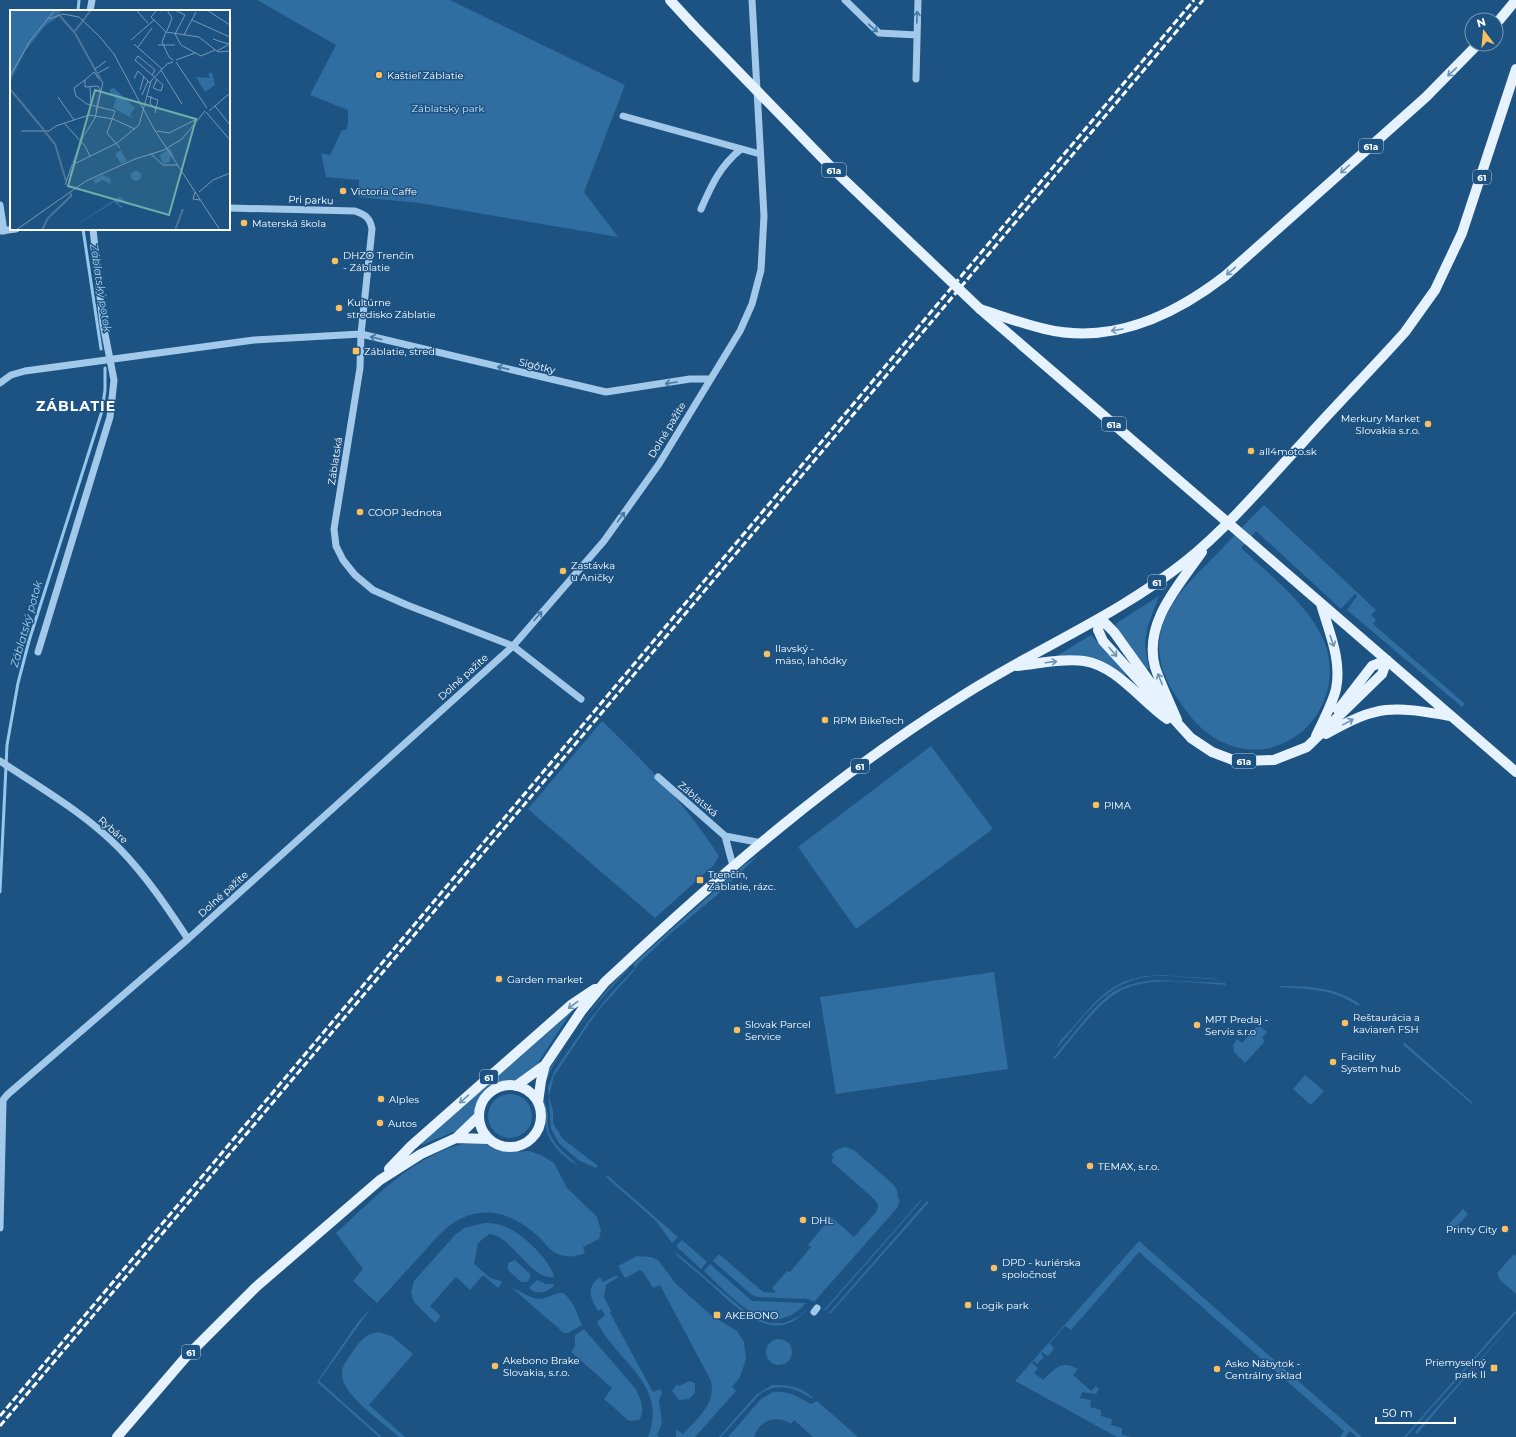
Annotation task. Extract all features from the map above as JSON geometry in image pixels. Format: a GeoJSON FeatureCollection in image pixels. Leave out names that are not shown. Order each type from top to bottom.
{"type":"FeatureCollection","features":[{"type":"Feature","properties":{"kind":"main road","name":"61a"},"geometry":{"type":"LineString","coordinates":[[670,0],[836,172],[980,309],[1516,772]]}},
{"type":"Feature","properties":{"kind":"main road"},"geometry":{"type":"LineString","coordinates":[[1504,14],[1516,0]]}},
{"type":"Feature","properties":{"kind":"main road","name":"61a"},"geometry":{"type":"LineString","coordinates":[[980,309],[1045,329],[1072,333],[1098,333],[1145,323],[1189,302],[1225,276],[1260,246],[1426,97],[1470,52]]}},
{"type":"Feature","properties":{"kind":"main road","name":"61"},"geometry":{"type":"LineString","coordinates":[[117,1437],[185,1358],[242,1300],[380,1180],[411,1146],[571,1005],[605,982],[733,866],[762,842],[875,754],[962,695],[1100,618],[1152,586],[1211,540],[1405,332],[1430,298],[1462,233],[1516,69]]}},
{"type":"Feature","properties":{"kind":"main road"},"geometry":{"type":"LineString","coordinates":[[1180,728],[1155,666],[1154,650],[1156,629],[1169,599],[1211,540]]}},
{"type":"Feature","properties":{"kind":"main road","name":"61a"},"geometry":{"type":"LineString","coordinates":[[1314,741],[1335,691],[1338,670],[1334,646],[1320,604]]}},
{"type":"Feature","properties":{"kind":"main road","name":"61a"},"geometry":{"type":"LineString","coordinates":[[1100,618],[1098,630],[1103,641],[1180,728]]}},
{"type":"Feature","properties":{"kind":"main road","name":"61a"},"geometry":{"type":"LineString","coordinates":[[1100,618],[1114,632],[1180,728]]}},
{"type":"Feature","properties":{"kind":"main road","name":"61a"},"geometry":{"type":"LineString","coordinates":[[1012,666],[1064,660],[1085,661],[1115,676],[1153,709],[1212,752],[1233,760],[1263,761],[1286,757],[1307,747],[1314,741],[1351,720],[1380,709],[1410,710],[1450,716]]}},
{"type":"Feature","properties":{"kind":"main road","name":"61a"},"geometry":{"type":"LineString","coordinates":[[1314,741],[1372,666],[1387,660]]}},
{"type":"Feature","properties":{"kind":"main road","name":"61"},"geometry":{"type":"LineString","coordinates":[[456,1138],[489,1139],[508,1147],[518,1146],[528,1141],[536,1133],[540,1123],[541,1112],[538,1102],[540,1081],[545,1065],[582,1010],[605,982]]}},
{"type":"Feature","properties":{"kind":"main road","name":"61"},"geometry":{"type":"LineString","coordinates":[[380,1180],[421,1154],[456,1138],[479,1116],[481,1105],[491,1092],[500,1087],[516,1086],[545,1065]]}},
{"type":"Feature","properties":{"kind":"main road"},"geometry":{"type":"LineString","coordinates":[[516,1086],[529,1091],[538,1102]]}},
{"type":"Feature","properties":{"kind":"main road"},"geometry":{"type":"LineString","coordinates":[[479,1116],[481,1126],[489,1139]]}},
{"type":"Feature","properties":{"kind":"street"},"geometry":{"type":"LineString","coordinates":[[90,10],[92,0]]}},
{"type":"Feature","properties":{"kind":"street","name":"Dolné pažite"},"geometry":{"type":"LineString","coordinates":[[0,1228],[1,1103],[7,1095],[188,939],[513,646],[604,541],[659,464],[747,318],[761,270],[764,234],[752,0]]}},
{"type":"Feature","properties":{"kind":"street"},"geometry":{"type":"LineString","coordinates":[[845,0],[879,33],[917,35]]}},
{"type":"Feature","properties":{"kind":"street"},"geometry":{"type":"LineString","coordinates":[[916,79],[918,0]]}},
{"type":"Feature","properties":{"kind":"street"},"geometry":{"type":"LineString","coordinates":[[623,116],[760,154]]}},
{"type":"Feature","properties":{"kind":"street"},"geometry":{"type":"LineString","coordinates":[[701,209],[713,182],[727,160],[741,149]]}},
{"type":"Feature","properties":{"kind":"street"},"geometry":{"type":"LineString","coordinates":[[0,205],[2,231]]}},
{"type":"Feature","properties":{"kind":"street","name":"Pri parku"},"geometry":{"type":"LineString","coordinates":[[230,208],[355,211],[364,214],[370,220],[372,229],[361,334]]}},
{"type":"Feature","properties":{"kind":"street"},"geometry":{"type":"LineString","coordinates":[[38,652],[110,417],[114,380],[103,324],[93,230]]}},
{"type":"Feature","properties":{"kind":"street"},"geometry":{"type":"LineString","coordinates":[[0,383],[11,376],[25,372],[111,359],[254,340],[361,334]]}},
{"type":"Feature","properties":{"kind":"street","name":"Sigôtky"},"geometry":{"type":"LineString","coordinates":[[361,334],[606,392],[690,379],[710,379]]}},
{"type":"Feature","properties":{"kind":"street","name":"Záblatská"},"geometry":{"type":"LineString","coordinates":[[361,334],[360,368],[334,529],[336,546],[343,560],[355,575],[373,590],[407,605],[513,646],[581,699]]}},
{"type":"Feature","properties":{"kind":"street","name":"Rybáre"},"geometry":{"type":"LineString","coordinates":[[0,761],[87,821],[119,848],[143,874],[188,939]]}},
{"type":"Feature","properties":{"kind":"street","name":"Záblatská"},"geometry":{"type":"LineString","coordinates":[[658,777],[725,836]]}},
{"type":"Feature","properties":{"kind":"street"},"geometry":{"type":"LineString","coordinates":[[733,866],[725,836],[762,842]]}},
{"type":"Feature","properties":{"kind":"green space","name":"Záblatský park"},"geometry":{"type":"Polygon","coordinates":[[[257,0],[450,0],[625,85],[584,192],[618,237],[419,203],[358,197],[359,180],[326,177],[321,153],[330,155],[342,130],[346,130],[348,123],[348,110],[310,95],[336,45],[257,0]]]}},
{"type":"Feature","properties":{"kind":"green space"},"geometry":{"type":"Polygon","coordinates":[[[1264,505],[1376,610],[1371,615],[1376,620],[1373,624],[1465,704],[1462,707],[1347,610],[1357,596],[1355,594],[1341,609],[1256,531],[1241,548],[1299,603],[1318,628],[1324,641],[1330,666],[1328,690],[1319,711],[1305,729],[1287,742],[1266,749],[1242,749],[1218,740],[1198,725],[1188,713],[1169,684],[1162,667],[1159,640],[1164,621],[1174,602],[1186,586],[1264,505]]]}},
{"type":"Feature","properties":{"kind":"green space"},"geometry":{"type":"Polygon","coordinates":[[[1159,596],[1147,628],[1145,646],[1149,668],[1147,669],[1115,624],[1159,596]]]}},
{"type":"Feature","properties":{"kind":"green space"},"geometry":{"type":"Polygon","coordinates":[[[1091,635],[1126,674],[1125,676],[1112,668],[1075,655],[1058,655],[1091,635]]]}},
{"type":"Feature","properties":{"kind":"green space"},"geometry":{"type":"Polygon","coordinates":[[[602,721],[665,785],[707,838],[719,856],[714,865],[655,918],[528,809],[602,721]]]}},
{"type":"Feature","properties":{"kind":"green space"},"geometry":{"type":"Polygon","coordinates":[[[931,746],[993,829],[856,929],[798,847],[931,746]]]}},
{"type":"Feature","properties":{"kind":"green space"},"geometry":{"type":"Polygon","coordinates":[[[759,855],[716,896],[671,933],[638,964],[633,972],[597,1012],[554,1076],[549,1096],[553,1111],[553,1123],[563,1139],[598,1166],[596,1168],[578,1160],[559,1143],[551,1129],[548,1087],[555,1070],[590,1019],[612,992],[635,968],[633,964],[744,865],[759,855]]]}},
{"type":"Feature","properties":{"kind":"green space"},"geometry":{"type":"Polygon","coordinates":[[[628,968],[629,969],[582,1024],[596,1004],[628,968]]]}},
{"type":"Feature","properties":{"kind":"green space"},"geometry":{"type":"Polygon","coordinates":[[[994,972],[1008,1069],[836,1094],[820,997],[994,972]]]}},
{"type":"Feature","properties":{"kind":"green space"},"geometry":{"type":"Polygon","coordinates":[[[1160,975],[1221,979],[1153,976],[1137,979],[1123,984],[1098,1002],[1057,1048],[1062,1039],[1093,1005],[1111,989],[1132,979],[1145,976],[1160,975]]]}},
{"type":"Feature","properties":{"kind":"green space"},"geometry":{"type":"Polygon","coordinates":[[[1157,980],[1225,983],[1226,985],[1169,981],[1140,984],[1127,988],[1115,994],[1099,1007],[1055,1059],[1053,1058],[1098,1005],[1113,992],[1135,983],[1157,980]]]}},
{"type":"Feature","properties":{"kind":"green space"},"geometry":{"type":"Polygon","coordinates":[[[1279,986],[1311,987],[1331,991],[1351,998],[1360,1004],[1358,1006],[1349,1000],[1331,993],[1279,986]]]}},
{"type":"Feature","properties":{"kind":"green space"},"geometry":{"type":"Polygon","coordinates":[[[571,1012],[536,1066],[515,1081],[502,1081],[491,1086],[481,1096],[474,1113],[469,1120],[458,1130],[422,1145],[422,1143],[571,1012]]]}},
{"type":"Feature","properties":{"kind":"green space"},"geometry":{"type":"Polygon","coordinates":[[[1260,1026],[1267,1032],[1262,1038],[1265,1041],[1245,1063],[1234,1052],[1233,1045],[1237,1039],[1242,1043],[1256,1027],[1258,1028],[1260,1026]]]}},
{"type":"Feature","properties":{"kind":"green space"},"geometry":{"type":"Polygon","coordinates":[[[1405,1043],[1473,1103],[1472,1104],[1402,1044],[1405,1043]]]}},
{"type":"Feature","properties":{"kind":"green space"},"geometry":{"type":"Polygon","coordinates":[[[564,1049],[546,1080],[543,1093],[544,1085],[549,1070],[564,1049]]]}},
{"type":"Feature","properties":{"kind":"green space"},"geometry":{"type":"Polygon","coordinates":[[[1305,1075],[1324,1091],[1311,1105],[1293,1089],[1305,1075]]]}},
{"type":"Feature","properties":{"kind":"green space"},"geometry":{"type":"Polygon","coordinates":[[[543,1093],[548,1114],[548,1130],[562,1151],[579,1166],[563,1155],[550,1139],[547,1133],[546,1112],[543,1103],[543,1093]]]}},
{"type":"Feature","properties":{"kind":"green space"},"geometry":{"type":"Polygon","coordinates":[[[510,1094],[522,1098],[528,1104],[532,1116],[528,1128],[522,1134],[510,1138],[498,1134],[492,1128],[488,1116],[492,1104],[498,1098],[510,1094]]]}},
{"type":"Feature","properties":{"kind":"green space"},"geometry":{"type":"Polygon","coordinates":[[[471,1142],[484,1143],[506,1152],[529,1151],[541,1155],[554,1163],[567,1188],[597,1217],[601,1231],[599,1239],[583,1247],[585,1253],[574,1256],[563,1256],[551,1250],[540,1238],[513,1219],[493,1213],[471,1215],[455,1222],[435,1239],[377,1303],[353,1281],[363,1269],[336,1233],[382,1191],[415,1166],[432,1155],[451,1147],[471,1142]]]}},
{"type":"Feature","properties":{"kind":"green space"},"geometry":{"type":"Polygon","coordinates":[[[845,1147],[854,1150],[893,1184],[897,1190],[898,1198],[900,1200],[897,1208],[814,1302],[808,1299],[758,1297],[752,1295],[713,1261],[719,1254],[763,1292],[776,1293],[772,1288],[787,1271],[790,1272],[811,1247],[808,1245],[831,1217],[854,1237],[877,1211],[878,1205],[875,1200],[831,1161],[834,1157],[831,1155],[836,1150],[845,1147]]]}},
{"type":"Feature","properties":{"kind":"green space"},"geometry":{"type":"Polygon","coordinates":[[[607,1175],[678,1237],[672,1243],[656,1221],[606,1177],[607,1175]]]}},
{"type":"Feature","properties":{"kind":"green space"},"geometry":{"type":"Polygon","coordinates":[[[924,1198],[825,1311],[824,1310],[924,1198]]]}},
{"type":"Feature","properties":{"kind":"green space"},"geometry":{"type":"Polygon","coordinates":[[[927,1201],[929,1202],[831,1313],[828,1314],[927,1201]]]}},
{"type":"Feature","properties":{"kind":"green space"},"geometry":{"type":"Polygon","coordinates":[[[1463,1209],[1468,1214],[1453,1230],[1448,1230],[1448,1225],[1463,1209]]]}},
{"type":"Feature","properties":{"kind":"green space"},"geometry":{"type":"Polygon","coordinates":[[[484,1223],[502,1226],[521,1236],[536,1249],[548,1263],[554,1277],[546,1276],[537,1272],[506,1242],[497,1236],[489,1234],[478,1243],[474,1264],[490,1278],[501,1281],[502,1283],[498,1288],[483,1275],[470,1290],[456,1277],[430,1306],[441,1316],[435,1323],[414,1302],[411,1293],[414,1281],[455,1235],[464,1228],[484,1223]]]}},
{"type":"Feature","properties":{"kind":"green space"},"geometry":{"type":"Polygon","coordinates":[[[682,1240],[707,1262],[701,1269],[676,1246],[682,1240]]]}},
{"type":"Feature","properties":{"kind":"green space"},"geometry":{"type":"Polygon","coordinates":[[[1139,1241],[1362,1437],[1357,1437],[1350,1431],[1345,1437],[1340,1437],[1344,1431],[1139,1252],[1071,1330],[1065,1326],[1050,1343],[1054,1349],[1048,1356],[1042,1352],[1041,1354],[1044,1357],[1037,1364],[1034,1361],[1032,1363],[1038,1368],[1034,1373],[1043,1380],[1055,1369],[1063,1365],[1072,1366],[1078,1369],[1073,1375],[1091,1391],[1096,1386],[1099,1389],[1096,1394],[1082,1392],[1080,1398],[1091,1400],[1090,1407],[1101,1410],[1101,1416],[1112,1419],[1111,1425],[1122,1428],[1122,1435],[1132,1437],[1117,1437],[1015,1381],[1139,1241]]]}},
{"type":"Feature","properties":{"kind":"green space"},"geometry":{"type":"Polygon","coordinates":[[[673,1250],[752,1317],[770,1323],[784,1323],[798,1317],[807,1309],[794,1321],[781,1325],[768,1324],[754,1319],[729,1301],[684,1262],[673,1250]]]}},
{"type":"Feature","properties":{"kind":"green space"},"geometry":{"type":"Polygon","coordinates":[[[1514,1254],[1516,1256],[1516,1294],[1500,1280],[1497,1273],[1514,1254]]]}},
{"type":"Feature","properties":{"kind":"green space"},"geometry":{"type":"Polygon","coordinates":[[[637,1256],[651,1257],[658,1260],[676,1284],[711,1315],[737,1331],[744,1342],[746,1359],[740,1377],[732,1387],[736,1391],[695,1437],[676,1437],[676,1429],[683,1434],[700,1416],[711,1397],[711,1381],[660,1285],[653,1288],[643,1272],[640,1270],[625,1278],[618,1266],[637,1256]]]}},
{"type":"Feature","properties":{"kind":"green space"},"geometry":{"type":"Polygon","coordinates":[[[515,1260],[530,1274],[530,1278],[527,1282],[521,1282],[508,1270],[508,1263],[515,1260]]]}},
{"type":"Feature","properties":{"kind":"green space"},"geometry":{"type":"Polygon","coordinates":[[[710,1264],[752,1301],[806,1303],[792,1314],[778,1319],[765,1318],[752,1312],[739,1303],[704,1271],[710,1264]]]}},
{"type":"Feature","properties":{"kind":"green space"},"geometry":{"type":"Polygon","coordinates":[[[617,1275],[618,1277],[606,1285],[604,1297],[611,1311],[610,1313],[653,1392],[660,1389],[662,1393],[659,1400],[662,1423],[657,1435],[659,1437],[648,1437],[652,1420],[652,1405],[648,1392],[641,1379],[611,1344],[597,1322],[605,1315],[601,1309],[598,1311],[593,1302],[591,1297],[591,1289],[600,1277],[603,1282],[617,1275]]]}},
{"type":"Feature","properties":{"kind":"green space"},"geometry":{"type":"Polygon","coordinates":[[[537,1280],[546,1284],[553,1284],[554,1286],[542,1292],[535,1292],[529,1288],[537,1280]]]}},
{"type":"Feature","properties":{"kind":"green space"},"geometry":{"type":"Polygon","coordinates":[[[512,1288],[538,1299],[558,1293],[565,1294],[573,1304],[582,1325],[568,1333],[564,1333],[512,1288]]]}},
{"type":"Feature","properties":{"kind":"green space"},"geometry":{"type":"Polygon","coordinates":[[[371,1308],[319,1381],[382,1437],[379,1437],[317,1382],[358,1322],[371,1308]]]}},
{"type":"Feature","properties":{"kind":"green space"},"geometry":{"type":"Polygon","coordinates":[[[1515,1311],[1516,1313],[1406,1437],[1404,1437],[1515,1311]]]}},
{"type":"Feature","properties":{"kind":"green space"},"geometry":{"type":"Polygon","coordinates":[[[1515,1320],[1417,1434],[1415,1432],[1515,1320]]]}},
{"type":"Feature","properties":{"kind":"green space"},"geometry":{"type":"Polygon","coordinates":[[[584,1329],[635,1388],[642,1408],[639,1420],[629,1421],[604,1399],[612,1388],[571,1352],[575,1346],[575,1335],[584,1329]]]}},
{"type":"Feature","properties":{"kind":"green space"},"geometry":{"type":"Polygon","coordinates":[[[379,1332],[393,1337],[413,1354],[369,1405],[405,1437],[399,1437],[365,1409],[349,1391],[344,1383],[342,1375],[345,1363],[361,1341],[370,1334],[379,1332]]]}},
{"type":"Feature","properties":{"kind":"green space"},"geometry":{"type":"Polygon","coordinates":[[[779,1339],[788,1343],[792,1352],[788,1361],[779,1365],[770,1361],[766,1352],[770,1343],[779,1339]]]}},
{"type":"Feature","properties":{"kind":"green space"},"geometry":{"type":"Polygon","coordinates":[[[689,1381],[695,1383],[695,1393],[689,1399],[679,1400],[672,1391],[677,1384],[679,1386],[689,1381]]]}},
{"type":"Feature","properties":{"kind":"green space"},"geometry":{"type":"Polygon","coordinates":[[[772,1385],[794,1387],[804,1391],[813,1398],[792,1389],[779,1387],[766,1390],[760,1394],[721,1437],[719,1437],[756,1395],[772,1385]]]}},
{"type":"Feature","properties":{"kind":"green space"},"geometry":{"type":"Polygon","coordinates":[[[773,1392],[788,1393],[811,1404],[817,1401],[858,1437],[813,1437],[794,1420],[791,1424],[780,1419],[774,1419],[769,1420],[760,1426],[754,1437],[728,1437],[761,1399],[773,1392]]]}},
{"type":"Feature","properties":{"kind":"waterway","name":"Záblatský potok"},"geometry":{"type":"LineString","coordinates":[[78,10],[79,0]]}},
{"type":"Feature","properties":{"kind":"waterway","name":"Záblatský potok"},"geometry":{"type":"LineString","coordinates":[[83,230],[101,349]]}},
{"type":"Feature","properties":{"kind":"waterway","name":"Záblatský potok"},"geometry":{"type":"LineString","coordinates":[[0,892],[7,745],[18,683],[29,641],[102,411],[105,390],[105,368]]}},
{"type":"Feature","properties":{"kind":"railway"},"geometry":{"type":"LineString","coordinates":[[0,1416],[1194,0]]}},
{"type":"Feature","properties":{"kind":"railway"},"geometry":{"type":"LineString","coordinates":[[0,1426],[1203,0]]}},
{"type":"Feature","properties":{"kind":"place","name":"Kaštieľ Záblatie"},"geometry":{"type":"Point","coordinates":[379,75]}},
{"type":"Feature","properties":{"kind":"place","name":"Victoria Caffe"},"geometry":{"type":"Point","coordinates":[343,191]}},
{"type":"Feature","properties":{"kind":"place","name":"Materská škola"},"geometry":{"type":"Point","coordinates":[244,223]}},
{"type":"Feature","properties":{"kind":"place","name":"DHZO Trenčín - Záblatie"},"geometry":{"type":"Point","coordinates":[335,261]}},
{"type":"Feature","properties":{"kind":"place","name":"Kultúrne stredisko Záblatie"},"geometry":{"type":"Point","coordinates":[339,308]}},
{"type":"Feature","properties":{"kind":"place","name":"Záblatie, stred"},"geometry":{"type":"Point","coordinates":[356,351]}},
{"type":"Feature","properties":{"kind":"place","name":"Merkury Market Slovakia s.r.o."},"geometry":{"type":"Point","coordinates":[1428,424]}},
{"type":"Feature","properties":{"kind":"place","name":"all4moto.sk"},"geometry":{"type":"Point","coordinates":[1251,451]}},
{"type":"Feature","properties":{"kind":"place","name":"COOP Jednota"},"geometry":{"type":"Point","coordinates":[360,512]}},
{"type":"Feature","properties":{"kind":"place","name":"Zastávka u Aničky"},"geometry":{"type":"Point","coordinates":[563,571]}},
{"type":"Feature","properties":{"kind":"place","name":"Ilavský - mäso, lahôdky"},"geometry":{"type":"Point","coordinates":[767,654]}},
{"type":"Feature","properties":{"kind":"place","name":"RPM BikeTech"},"geometry":{"type":"Point","coordinates":[825,720]}},
{"type":"Feature","properties":{"kind":"place","name":"PIMA"},"geometry":{"type":"Point","coordinates":[1096,805]}},
{"type":"Feature","properties":{"kind":"place","name":"Trenčín, Záblatie, rázc."},"geometry":{"type":"Point","coordinates":[700,880]}},
{"type":"Feature","properties":{"kind":"place","name":"Garden market"},"geometry":{"type":"Point","coordinates":[499,979]}},
{"type":"Feature","properties":{"kind":"place","name":"Reštaurácia a kaviareň FSH"},"geometry":{"type":"Point","coordinates":[1345,1023]}},
{"type":"Feature","properties":{"kind":"place","name":"MPT Predaj - Servis s.r.o"},"geometry":{"type":"Point","coordinates":[1197,1025]}},
{"type":"Feature","properties":{"kind":"place","name":"Slovak Parcel Service"},"geometry":{"type":"Point","coordinates":[737,1030]}},
{"type":"Feature","properties":{"kind":"place","name":"Facility System hub"},"geometry":{"type":"Point","coordinates":[1333,1062]}},
{"type":"Feature","properties":{"kind":"place","name":"Alples"},"geometry":{"type":"Point","coordinates":[381,1099]}},
{"type":"Feature","properties":{"kind":"place","name":"Autos"},"geometry":{"type":"Point","coordinates":[380,1123]}},
{"type":"Feature","properties":{"kind":"place","name":"TEMAX, s.r.o."},"geometry":{"type":"Point","coordinates":[1090,1166]}},
{"type":"Feature","properties":{"kind":"place","name":"DHL"},"geometry":{"type":"Point","coordinates":[803,1220]}},
{"type":"Feature","properties":{"kind":"place","name":"Printy City"},"geometry":{"type":"Point","coordinates":[1505,1229]}},
{"type":"Feature","properties":{"kind":"place","name":"DPD - kuriérska spoločnosť"},"geometry":{"type":"Point","coordinates":[994,1268]}},
{"type":"Feature","properties":{"kind":"place","name":"Logik park"},"geometry":{"type":"Point","coordinates":[968,1305]}},
{"type":"Feature","properties":{"kind":"place","name":"AKEBONO"},"geometry":{"type":"Point","coordinates":[717,1315]}},
{"type":"Feature","properties":{"kind":"place","name":"Akebono Brake Slovakia, s.r.o."},"geometry":{"type":"Point","coordinates":[495,1366]}},
{"type":"Feature","properties":{"kind":"place","name":"Priemyselný park II"},"geometry":{"type":"Point","coordinates":[1494,1368]}},
{"type":"Feature","properties":{"kind":"place","name":"Asko Nábytok - Centrálny sklad"},"geometry":{"type":"Point","coordinates":[1217,1369]}},
{"type":"Feature","properties":{"kind":"district","name":"ZÁBLATIE"},"geometry":{"type":"Point","coordinates":[76,406]}}]}
